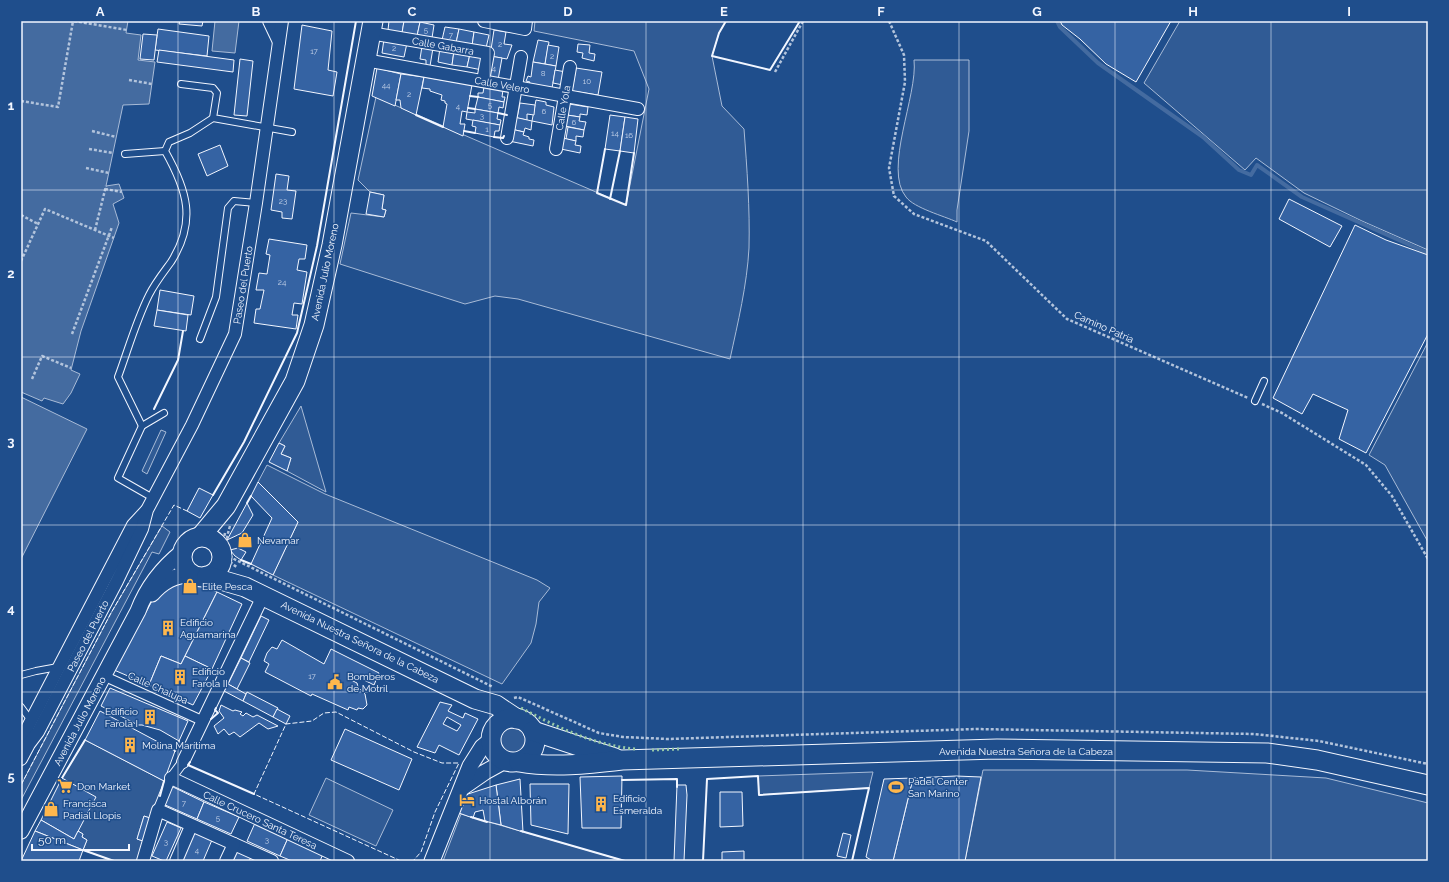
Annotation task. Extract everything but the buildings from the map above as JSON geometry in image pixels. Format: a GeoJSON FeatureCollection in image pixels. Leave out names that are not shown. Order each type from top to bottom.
{"type":"FeatureCollection","features":[{"type":"Feature","properties":{"kind":"highway","name":"Avenida Julio Moreno"},"geometry":{"type":"LineString","coordinates":[[220,551],[219,533],[229,517],[295,381],[314,325],[332,244],[371,27]]}},
{"type":"Feature","properties":{"kind":"highway","name":"Avenida Julio Moreno"},"geometry":{"type":"LineString","coordinates":[[201,536],[229,517]]}},
{"type":"Feature","properties":{"kind":"highway"},"geometry":{"type":"LineString","coordinates":[[201,536],[208,537],[220,551],[218,569],[200,576],[183,566],[182,552],[189,540],[201,536]]}},
{"type":"Feature","properties":{"kind":"highway","name":"Avenida Nuestra Señora de la Cabeza"},"geometry":{"type":"LineString","coordinates":[[220,551],[244,579],[263,596],[475,699],[496,705],[517,718]]}},
{"type":"Feature","properties":{"kind":"highway","name":"Avenida Nuestra Señora de la Cabeza"},"geometry":{"type":"LineString","coordinates":[[200,576],[244,579]]}},
{"type":"Feature","properties":{"kind":"highway","name":"Avenida Nuestra Señora de la Cabeza"},"geometry":{"type":"LineString","coordinates":[[475,699],[481,706],[492,735]]}},
{"type":"Feature","properties":{"kind":"highway"},"geometry":{"type":"LineString","coordinates":[[517,718],[529,725],[532,731],[535,737],[533,749],[525,759],[512,761],[494,753],[492,735],[503,720],[517,718]]}},
{"type":"Feature","properties":{"kind":"highway","name":"Avenida Nuestra Señora de la Cabeza"},"geometry":{"type":"LineString","coordinates":[[532,731],[622,760]]}},
{"type":"Feature","properties":{"kind":"highway","name":"Avenida Nuestra Señora de la Cabeza"},"geometry":{"type":"LineString","coordinates":[[512,761],[536,765],[584,765],[622,760],[996,748],[1268,753],[1317,760],[1428,785]]}},
{"type":"Feature","properties":{"kind":"street"},"geometry":{"type":"LineString","coordinates":[[269,21],[279,42]]}},
{"type":"Feature","properties":{"kind":"street","name":"Paseo del Puerto"},"geometry":{"type":"LineString","coordinates":[[25,742],[38,732],[117,581],[142,529],[147,510],[192,425],[235,334],[268,128],[282,21]]}},
{"type":"Feature","properties":{"kind":"street"},"geometry":{"type":"LineString","coordinates":[[484,21],[525,25]]}},
{"type":"Feature","properties":{"kind":"street","name":"Calle Gabarra"},"geometry":{"type":"LineString","coordinates":[[371,27],[488,53],[483,81]]}},
{"type":"Feature","properties":{"kind":"street"},"geometry":{"type":"LineString","coordinates":[[507,138],[522,57]]}},
{"type":"Feature","properties":{"kind":"street","name":"Calle Velero"},"geometry":{"type":"LineString","coordinates":[[365,60],[638,109]]}},
{"type":"Feature","properties":{"kind":"street","name":"Calle Yola"},"geometry":{"type":"LineString","coordinates":[[556,149],[570,67]]}},
{"type":"Feature","properties":{"kind":"street","name":"Paseo del Puerto"},"geometry":{"type":"LineString","coordinates":[[21,759],[25,742],[27,721],[60,667],[133,525],[147,510]]}},
{"type":"Feature","properties":{"kind":"street","name":"Avenida Julio Moreno"},"geometry":{"type":"LineString","coordinates":[[21,831],[138,611],[144,595],[167,564],[182,552]]}},
{"type":"Feature","properties":{"kind":"street","name":"Avenida Julio Moreno"},"geometry":{"type":"LineString","coordinates":[[138,611],[166,581],[186,575],[200,576]]}},
{"type":"Feature","properties":{"kind":"street"},"geometry":{"type":"LineString","coordinates":[[143,861],[158,810],[171,778],[183,762],[263,596]]}},
{"type":"Feature","properties":{"kind":"street","name":"Calle Chalupa"},"geometry":{"type":"LineString","coordinates":[[104,676],[204,720]]}},
{"type":"Feature","properties":{"kind":"street"},"geometry":{"type":"LineString","coordinates":[[432,861],[470,766],[482,747],[492,735]]}},
{"type":"Feature","properties":{"kind":"street"},"geometry":{"type":"LineString","coordinates":[[462,788],[485,772],[512,761]]}},
{"type":"Feature","properties":{"kind":"street","name":"Calle Crucero Santa Teresa"},"geometry":{"type":"LineString","coordinates":[[171,778],[344,860]]}},
{"type":"Feature","properties":{"kind":"street"},"geometry":{"type":"LineString","coordinates":[[158,810],[269,860]]}},
{"type":"Feature","properties":{"kind":"street"},"geometry":{"type":"LineString","coordinates":[[176,861],[192,826]]}},
{"type":"Feature","properties":{"kind":"street"},"geometry":{"type":"LineString","coordinates":[[226,861],[234,844]]}},
{"type":"Feature","properties":{"kind":"lane"},"geometry":{"type":"LineString","coordinates":[[181,84],[213,88],[216,93],[213,118]]}},
{"type":"Feature","properties":{"kind":"lane"},"geometry":{"type":"LineString","coordinates":[[164,151],[169,142],[190,133],[213,118],[292,132]]}},
{"type":"Feature","properties":{"kind":"lane"},"geometry":{"type":"LineString","coordinates":[[125,154],[164,151]]}},
{"type":"Feature","properties":{"kind":"lane"},"geometry":{"type":"LineString","coordinates":[[142,426],[118,377],[149,295],[178,249],[184,234],[188,216],[185,193],[181,182],[164,151]]}},
{"type":"Feature","properties":{"kind":"lane"},"geometry":{"type":"LineString","coordinates":[[200,339],[216,297],[228,208],[234,201],[256,203]]}},
{"type":"Feature","properties":{"kind":"lane"},"geometry":{"type":"LineString","coordinates":[[1255,401],[1264,381]]}},
{"type":"Feature","properties":{"kind":"lane"},"geometry":{"type":"LineString","coordinates":[[153,498],[118,478],[142,426],[164,412]]}},
{"type":"Feature","properties":{"kind":"lane"},"geometry":{"type":"LineString","coordinates":[[21,675],[67,665],[107,589],[117,581]]}},
{"type":"Feature","properties":{"kind":"lane"},"geometry":{"type":"LineString","coordinates":[[21,706],[27,721]]}},
{"type":"Feature","properties":{"kind":"path"},"geometry":{"type":"LineString","coordinates":[[21,101],[58,107],[74,21],[127,30]]}},
{"type":"Feature","properties":{"kind":"path"},"geometry":{"type":"LineString","coordinates":[[775,72],[803,21]]}},
{"type":"Feature","properties":{"kind":"path","name":"Camino Patria"},"geometry":{"type":"LineString","coordinates":[[889,21],[904,55],[905,82],[889,168],[894,196],[914,214],[986,241],[1067,319],[1282,413],[1366,465],[1392,496],[1428,559]]}},
{"type":"Feature","properties":{"kind":"path"},"geometry":{"type":"LineString","coordinates":[[129,80],[152,84]]}},
{"type":"Feature","properties":{"kind":"path"},"geometry":{"type":"LineString","coordinates":[[92,131],[116,137]]}},
{"type":"Feature","properties":{"kind":"path"},"geometry":{"type":"LineString","coordinates":[[89,149],[113,153]]}},
{"type":"Feature","properties":{"kind":"path"},"geometry":{"type":"LineString","coordinates":[[86,168],[109,173]]}},
{"type":"Feature","properties":{"kind":"path"},"geometry":{"type":"LineString","coordinates":[[95,230],[106,187],[122,192]]}},
{"type":"Feature","properties":{"kind":"path"},"geometry":{"type":"LineString","coordinates":[[21,261],[45,209],[114,238]]}},
{"type":"Feature","properties":{"kind":"path"},"geometry":{"type":"LineString","coordinates":[[21,215],[38,224]]}},
{"type":"Feature","properties":{"kind":"path"},"geometry":{"type":"LineString","coordinates":[[72,334],[112,227]]}},
{"type":"Feature","properties":{"kind":"path"},"geometry":{"type":"LineString","coordinates":[[32,379],[42,356],[71,368]]}},
{"type":"Feature","properties":{"kind":"path"},"geometry":{"type":"LineString","coordinates":[[229,517],[223,540],[228,560],[244,579]]}},
{"type":"Feature","properties":{"kind":"path"},"geometry":{"type":"LineString","coordinates":[[229,517],[226,540],[228,550],[232,558],[490,684],[495,689]]}},
{"type":"Feature","properties":{"kind":"path"},"geometry":{"type":"LineString","coordinates":[[512,698],[518,697],[599,733],[623,738],[668,739],[976,729],[1254,734],[1319,741],[1428,764]]}},
{"type":"Feature","properties":{"kind":"shaded area"},"geometry":{"type":"Polygon","coordinates":[[[21,21],[128,21],[126,33],[141,35],[138,60],[155,62],[149,104],[123,105],[106,186],[119,184],[124,198],[113,204],[119,223],[81,331],[71,370],[80,374],[71,393],[63,404],[44,398],[42,401],[21,392],[21,21]]]}},
{"type":"Feature","properties":{"kind":"shaded area"},"geometry":{"type":"Polygon","coordinates":[[[215,21],[239,21],[235,53],[212,51],[215,21]]]}},
{"type":"Feature","properties":{"kind":"shaded area"},"geometry":{"type":"Polygon","coordinates":[[[535,21],[726,21],[719,33],[712,56],[722,106],[744,129],[749,218],[749,248],[746,276],[742,304],[730,359],[518,299],[495,296],[465,304],[340,264],[351,213],[384,217],[386,210],[382,209],[384,195],[370,192],[358,180],[376,97],[626,205],[649,89],[634,51],[534,31],[535,21]]]}},
{"type":"Feature","properties":{"kind":"shaded area"},"geometry":{"type":"Polygon","coordinates":[[[1180,21],[1428,21],[1428,250],[1362,221],[1304,193],[1256,158],[1245,170],[1144,83],[1180,21]]]}},
{"type":"Feature","properties":{"kind":"shaded area"},"geometry":{"type":"Polygon","coordinates":[[[914,60],[969,60],[969,131],[957,210],[957,222],[916,205],[906,197],[900,185],[898,169],[899,151],[914,75],[914,60]]]}},
{"type":"Feature","properties":{"kind":"shaded area"},"geometry":{"type":"Polygon","coordinates":[[[1428,342],[1428,542],[1385,465],[1369,455],[1428,342]]]}},
{"type":"Feature","properties":{"kind":"shaded area"},"geometry":{"type":"Polygon","coordinates":[[[21,397],[87,429],[21,559],[21,397]]]}},
{"type":"Feature","properties":{"kind":"shaded area"},"geometry":{"type":"Polygon","coordinates":[[[301,406],[326,492],[287,471],[291,458],[281,454],[285,446],[279,443],[301,406]]]}},
{"type":"Feature","properties":{"kind":"shaded area"},"geometry":{"type":"Polygon","coordinates":[[[161,430],[166,432],[147,474],[142,471],[161,430]]]}},
{"type":"Feature","properties":{"kind":"shaded area"},"geometry":{"type":"Polygon","coordinates":[[[267,465],[325,494],[537,580],[550,588],[539,602],[536,624],[531,643],[502,684],[273,575],[298,522],[258,482],[267,465]]]}},
{"type":"Feature","properties":{"kind":"shaded area"},"geometry":{"type":"Polygon","coordinates":[[[162,526],[170,532],[159,554],[152,552],[21,800],[21,785],[111,613],[162,526]]]}},
{"type":"Feature","properties":{"kind":"shaded area"},"geometry":{"type":"Polygon","coordinates":[[[513,728],[522,732],[526,741],[522,750],[513,754],[504,750],[500,741],[504,732],[513,728]]]}},
{"type":"Feature","properties":{"kind":"shaded area"},"geometry":{"type":"Polygon","coordinates":[[[85,740],[164,781],[153,819],[144,816],[137,839],[146,842],[140,861],[114,861],[83,850],[87,840],[82,837],[83,834],[78,831],[62,778],[85,740]]]}},
{"type":"Feature","properties":{"kind":"shaded area"},"geometry":{"type":"Polygon","coordinates":[[[983,770],[1187,770],[1326,778],[1428,803],[1428,861],[965,861],[983,770]]]}},
{"type":"Feature","properties":{"kind":"shaded area"},"geometry":{"type":"Polygon","coordinates":[[[873,772],[869,788],[759,795],[758,776],[873,772]]]}},
{"type":"Feature","properties":{"kind":"shaded area"},"geometry":{"type":"Polygon","coordinates":[[[326,778],[393,810],[376,846],[309,815],[326,778]]]}},
{"type":"Feature","properties":{"kind":"shaded area"},"geometry":{"type":"Polygon","coordinates":[[[461,814],[625,861],[443,861],[461,814]]]}},
{"type":"Feature","properties":{"kind":"waterway"},"geometry":{"type":"LineString","coordinates":[[1057,21],[1060,27],[1098,63],[1203,137],[1239,170],[1251,175],[1257,165],[1302,197],[1428,253]]}},
{"type":"Feature","properties":{"kind":"hedge"},"geometry":{"type":"LineString","coordinates":[[521,708],[576,734],[605,744],[635,749]]}},
{"type":"Feature","properties":{"kind":"hedge"},"geometry":{"type":"LineString","coordinates":[[652,750],[679,749]]}},
{"type":"Feature","properties":{"kind":"fence"},"geometry":{"type":"LineString","coordinates":[[21,785],[111,613],[174,505],[187,511]]}},
{"type":"Feature","properties":{"kind":"fence"},"geometry":{"type":"LineString","coordinates":[[401,861],[254,794],[286,724],[312,721],[324,713],[336,712],[414,752],[442,763],[459,763],[435,812],[421,852],[413,861]]}},
{"type":"Feature","properties":{"kind":"wall"},"geometry":{"type":"LineString","coordinates":[[213,495],[244,442],[297,333],[317,246],[356,21]]}},
{"type":"Feature","properties":{"kind":"wall"},"geometry":{"type":"LineString","coordinates":[[726,21],[719,33],[712,56],[770,70],[800,21]]}},
{"type":"Feature","properties":{"kind":"wall"},"geometry":{"type":"LineString","coordinates":[[470,96],[478,97]]}},
{"type":"Feature","properties":{"kind":"wall"},"geometry":{"type":"LineString","coordinates":[[468,108],[475,109]]}},
{"type":"Feature","properties":{"kind":"wall"},"geometry":{"type":"LineString","coordinates":[[498,113],[507,115]]}},
{"type":"Feature","properties":{"kind":"wall"},"geometry":{"type":"LineString","coordinates":[[416,115],[443,127]]}},
{"type":"Feature","properties":{"kind":"wall"},"geometry":{"type":"LineString","coordinates":[[464,131],[475,133]]}},
{"type":"Feature","properties":{"kind":"wall"},"geometry":{"type":"LineString","coordinates":[[494,137],[503,138],[504,136]]}},
{"type":"Feature","properties":{"kind":"wall"},"geometry":{"type":"LineString","coordinates":[[605,149],[597,193],[626,205],[634,153]]}},
{"type":"Feature","properties":{"kind":"wall"},"geometry":{"type":"LineString","coordinates":[[610,199],[620,151]]}},
{"type":"Feature","properties":{"kind":"wall"},"geometry":{"type":"LineString","coordinates":[[154,409],[178,360],[183,331]]}},
{"type":"Feature","properties":{"kind":"wall"},"geometry":{"type":"LineString","coordinates":[[247,503],[251,496]]}},
{"type":"Feature","properties":{"kind":"wall"},"geometry":{"type":"LineString","coordinates":[[241,560],[251,564]]}},
{"type":"Feature","properties":{"kind":"wall"},"geometry":{"type":"LineString","coordinates":[[211,719],[218,713],[215,710],[216,708]]}},
{"type":"Feature","properties":{"kind":"wall"},"geometry":{"type":"LineString","coordinates":[[62,778],[85,740]]}},
{"type":"Feature","properties":{"kind":"wall"},"geometry":{"type":"LineString","coordinates":[[175,751],[179,741]]}},
{"type":"Feature","properties":{"kind":"wall"},"geometry":{"type":"LineString","coordinates":[[190,762],[188,765],[254,794]]}},
{"type":"Feature","properties":{"kind":"wall"},"geometry":{"type":"LineString","coordinates":[[703,861],[707,779],[758,776],[759,795],[869,788],[852,861]]}},
{"type":"Feature","properties":{"kind":"wall"},"geometry":{"type":"LineString","coordinates":[[622,780],[677,779],[677,787]]}},
{"type":"Feature","properties":{"kind":"wall"},"geometry":{"type":"LineString","coordinates":[[160,796],[164,781]]}},
{"type":"Feature","properties":{"kind":"wall"},"geometry":{"type":"LineString","coordinates":[[471,817],[487,822]]}},
{"type":"Feature","properties":{"kind":"wall"},"geometry":{"type":"LineString","coordinates":[[521,831],[625,861]]}},
{"type":"Feature","properties":{"kind":"wall"},"geometry":{"type":"LineString","coordinates":[[83,850],[114,861]]}},
{"type":"Feature","properties":{"kind":"place","name":"Nevamar"},"geometry":{"type":"Point","coordinates":[245,540]}},
{"type":"Feature","properties":{"kind":"place","name":"Elite Pesca"},"geometry":{"type":"Point","coordinates":[190,586]}},
{"type":"Feature","properties":{"kind":"place","name":"Edificio Aguamarina"},"geometry":{"type":"Point","coordinates":[168,628]}},
{"type":"Feature","properties":{"kind":"place","name":"Edificio Farola II"},"geometry":{"type":"Point","coordinates":[180,677]}},
{"type":"Feature","properties":{"kind":"place","name":"Bomberos de Motril"},"geometry":{"type":"Point","coordinates":[335,682]}},
{"type":"Feature","properties":{"kind":"place","name":"Edificio Farola I"},"geometry":{"type":"Point","coordinates":[150,717]}},
{"type":"Feature","properties":{"kind":"place","name":"Molina Marítima"},"geometry":{"type":"Point","coordinates":[130,745]}},
{"type":"Feature","properties":{"kind":"place","name":"Don Market"},"geometry":{"type":"Point","coordinates":[65,786]}},
{"type":"Feature","properties":{"kind":"place","name":"Pádel Center San Marino"},"geometry":{"type":"Point","coordinates":[896,787]}},
{"type":"Feature","properties":{"kind":"place","name":"Hostal Alborán"},"geometry":{"type":"Point","coordinates":[467,800]}},
{"type":"Feature","properties":{"kind":"place","name":"Edificio Esmeralda"},"geometry":{"type":"Point","coordinates":[601,804]}},
{"type":"Feature","properties":{"kind":"place","name":"Francisca Padial Llopis"},"geometry":{"type":"Point","coordinates":[51,809]}}]}
